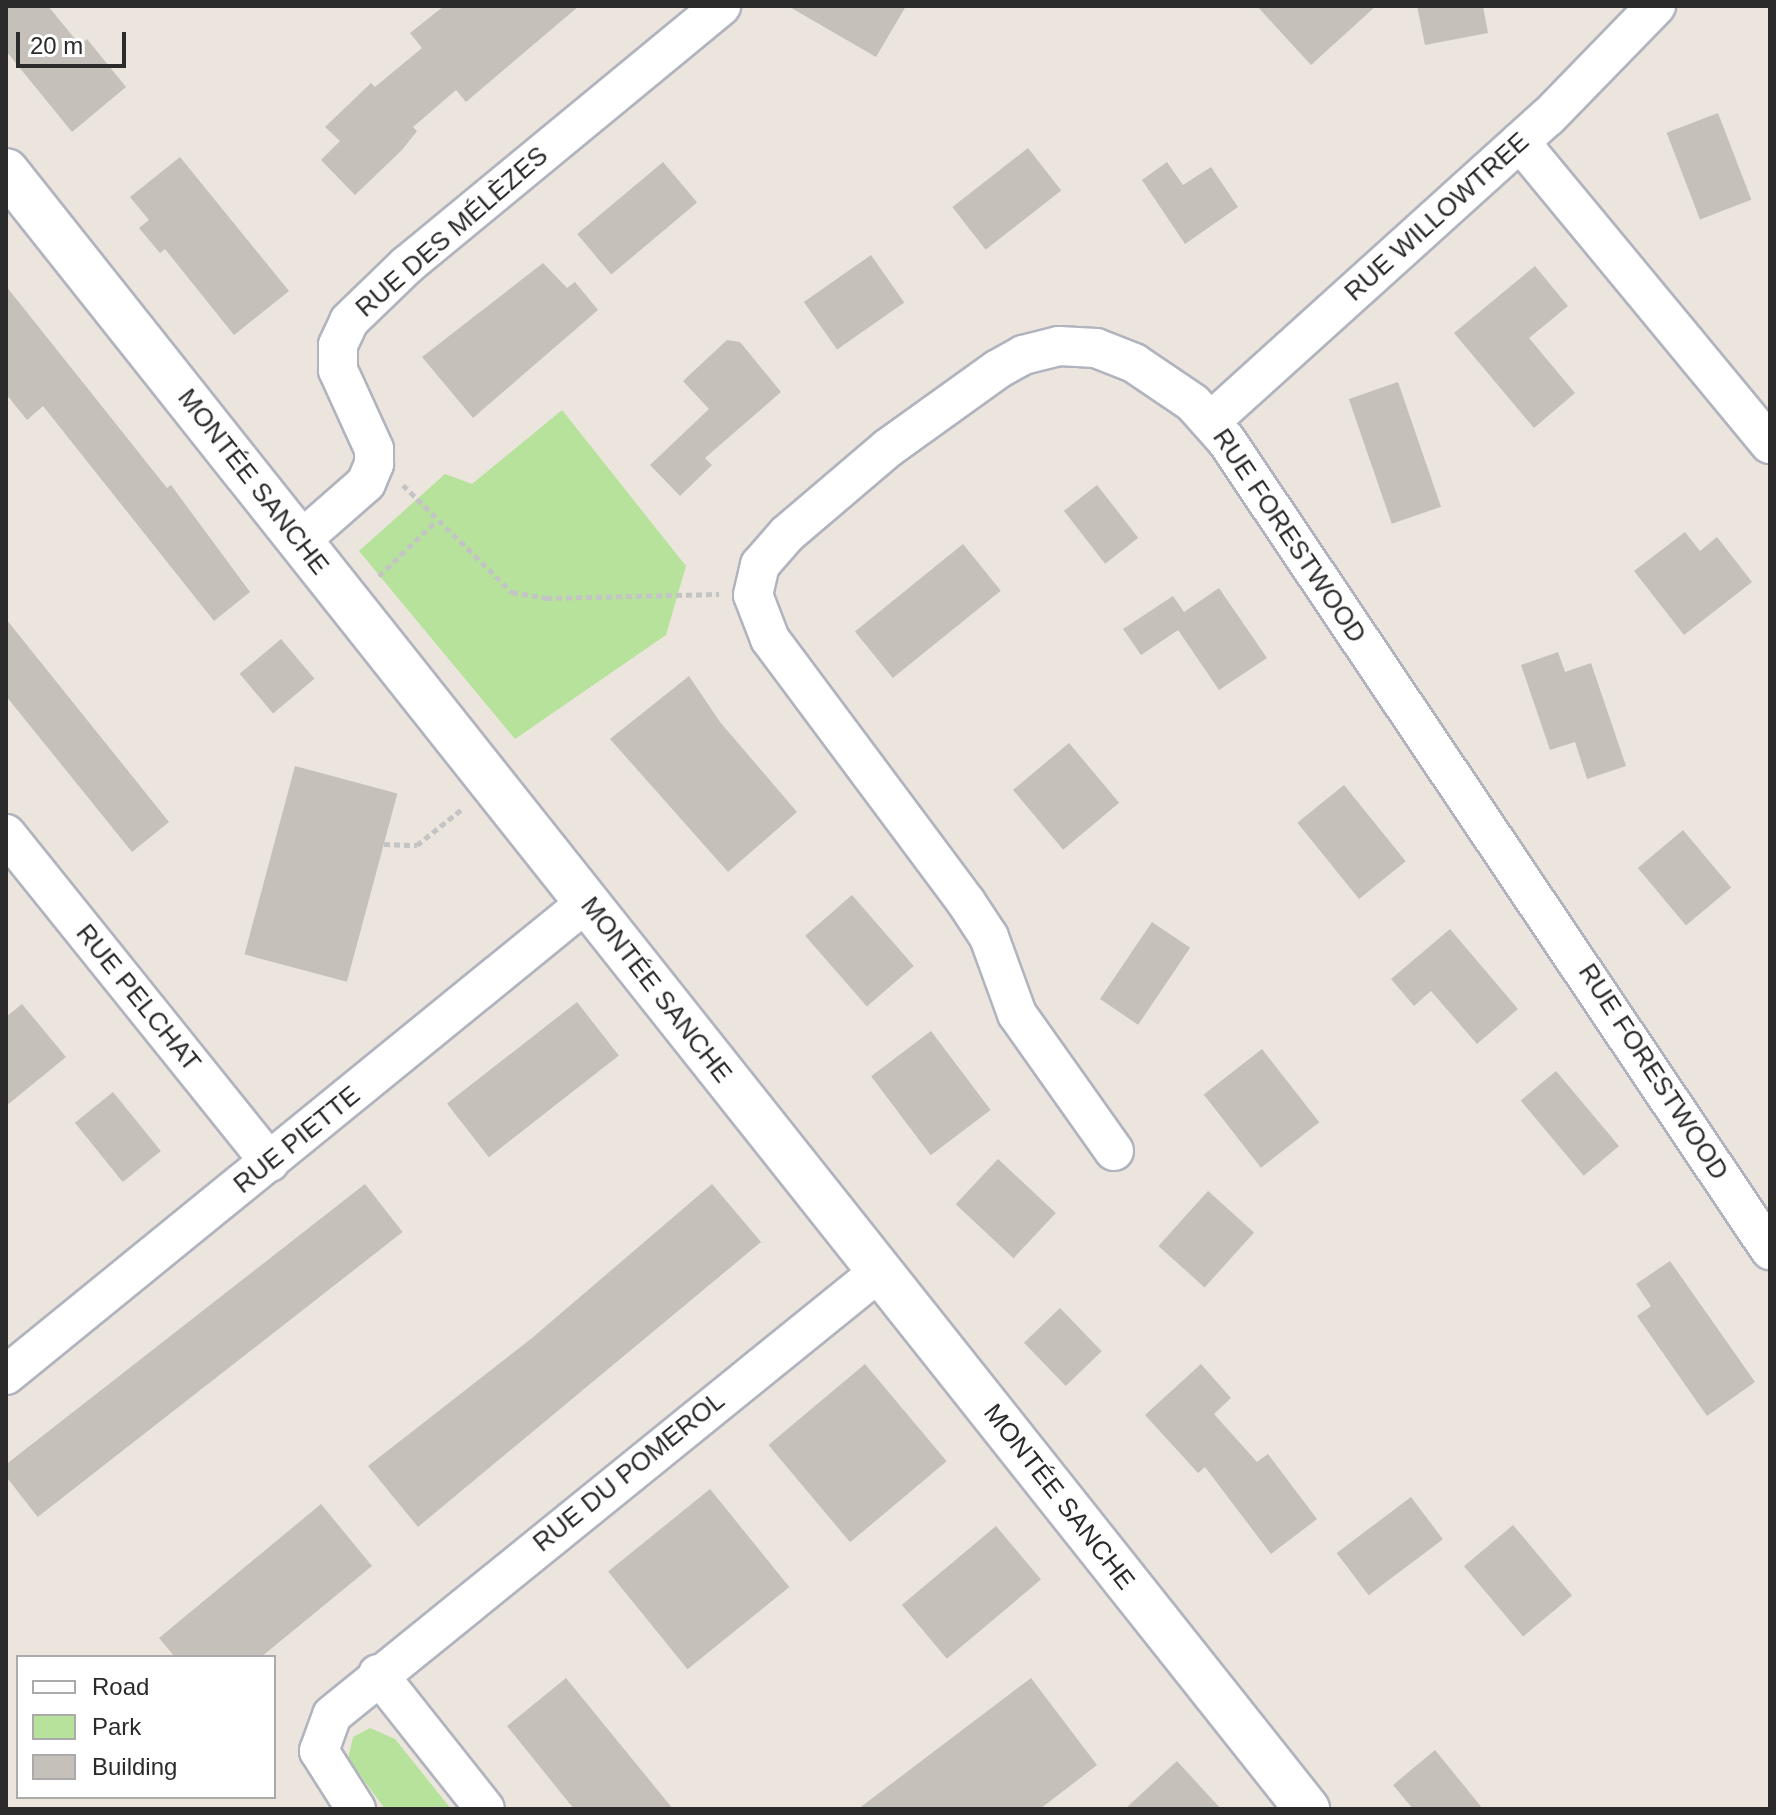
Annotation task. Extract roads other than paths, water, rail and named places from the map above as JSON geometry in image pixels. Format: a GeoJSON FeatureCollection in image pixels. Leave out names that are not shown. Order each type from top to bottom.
{"type":"FeatureCollection","features":[{"type":"Feature","properties":{"kind":"street","name":"RUE DES MÉLÈZES"},"geometry":{"type":"LineString","coordinates":[[300,541],[366,483],[374,464],[374,449],[338,370],[338,345],[349,321],[407,265],[721,6]]}},
{"type":"Feature","properties":{"kind":"street","name":"RUE WILLOWTREE"},"geometry":{"type":"LineString","coordinates":[[1211,421],[1520,142],[1656,6]]}},
{"type":"Feature","properties":{"kind":"street"},"geometry":{"type":"LineString","coordinates":[[1520,142],[1770,444]]}},
{"type":"Feature","properties":{"kind":"street","name":"MONTÉE SANCHE"},"geometry":{"type":"LineString","coordinates":[[6,171],[1307,1809]]}},
{"type":"Feature","properties":{"kind":"street","name":"RUE FORESTWOOD"},"geometry":{"type":"LineString","coordinates":[[1114,1151],[1017,1014],[989,937],[966,902],[770,639],[752,586],[760,565],[787,534],[928,417],[1023,355],[1059,346],[1105,351],[1157,376],[1211,421],[1770,1250]]}},
{"type":"Feature","properties":{"kind":"street","name":"RUE PELCHAT"},"geometry":{"type":"LineString","coordinates":[[6,834],[270,1162]]}},
{"type":"Feature","properties":{"kind":"street","name":"RUE PIETTE"},"geometry":{"type":"LineString","coordinates":[[6,1375],[587,902]]}},
{"type":"Feature","properties":{"kind":"street","name":"RUE DU POMEROL"},"geometry":{"type":"LineString","coordinates":[[356,1809],[323,1764],[320,1739],[332,1715],[378,1674],[880,1271]]}},
{"type":"Feature","properties":{"kind":"street"},"geometry":{"type":"LineString","coordinates":[[378,1674],[485,1809]]}}]}
